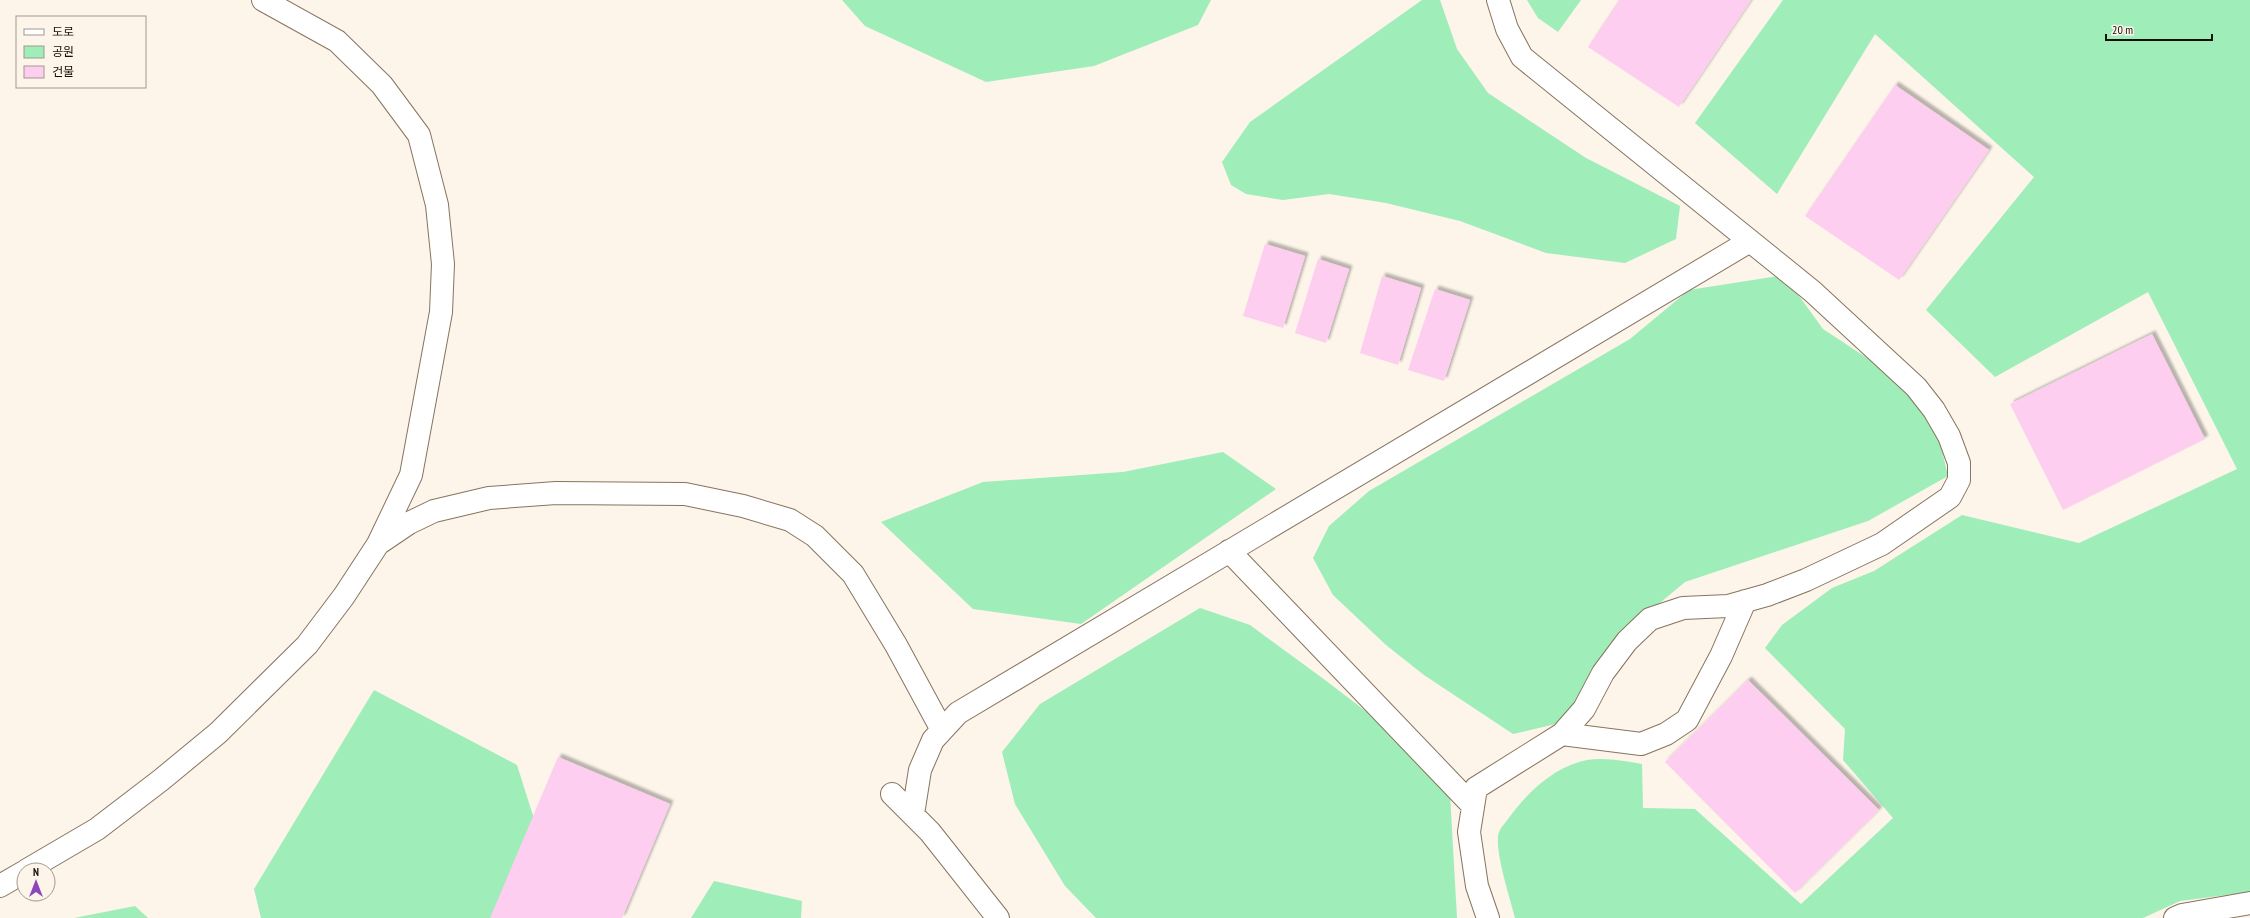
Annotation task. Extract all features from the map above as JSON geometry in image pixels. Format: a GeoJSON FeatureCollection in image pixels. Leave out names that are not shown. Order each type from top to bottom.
{"type":"FeatureCollection","features":[{"type":"Feature","properties":{"kind":"street"},"geometry":{"type":"LineString","coordinates":[[41,862],[97,829],[161,780],[218,733],[307,645],[378,544],[411,475],[441,312],[443,264],[437,205],[418,135],[382,85],[336,41],[263,0]]}},
{"type":"Feature","properties":{"kind":"street"},"geometry":{"type":"LineString","coordinates":[[1488,918],[1477,886],[1469,832],[1476,788],[1562,734],[1584,709],[1603,673],[1627,641],[1650,619],[1683,608],[1728,606],[1806,580],[1882,544],[1950,497],[1959,480],[1959,463],[1949,436],[1934,410],[1916,387],[1812,291],[1522,57],[1507,29],[1498,0]]}},
{"type":"Feature","properties":{"kind":"street"},"geometry":{"type":"LineString","coordinates":[[913,814],[920,770],[933,740],[958,713],[1750,241]]}},
{"type":"Feature","properties":{"kind":"street"},"geometry":{"type":"LineString","coordinates":[[378,544],[409,523],[434,511],[489,498],[556,493],[685,494],[743,506],[790,520],[815,536],[853,574],[896,645],[942,730]]}},
{"type":"Feature","properties":{"kind":"street"},"geometry":{"type":"LineString","coordinates":[[1228,551],[1473,806]]}},
{"type":"Feature","properties":{"kind":"street"},"geometry":{"type":"LineString","coordinates":[[1562,734],[1642,744],[1666,734],[1687,720],[1721,656],[1745,601]]}},
{"type":"Feature","properties":{"kind":"street"},"geometry":{"type":"LineString","coordinates":[[892,794],[930,832],[998,918]]}},
{"type":"Feature","properties":{"kind":"street"},"geometry":{"type":"LineString","coordinates":[[0,886],[16,877]]}},
{"type":"Feature","properties":{"kind":"street"},"geometry":{"type":"LineString","coordinates":[[2175,918],[2182,915],[2250,903]]}},
{"type":"Feature","properties":{"kind":"green space"},"geometry":{"type":"Polygon","coordinates":[[[842,0],[1211,0],[1198,25],[1094,66],[986,82],[865,26],[842,0]]]}},
{"type":"Feature","properties":{"kind":"green space"},"geometry":{"type":"Polygon","coordinates":[[[1422,0],[1440,0],[1457,49],[1488,93],[1586,158],[1680,206],[1676,239],[1625,263],[1546,253],[1460,221],[1386,203],[1329,194],[1283,200],[1246,194],[1231,185],[1222,162],[1250,122],[1422,0]]]}},
{"type":"Feature","properties":{"kind":"green space"},"geometry":{"type":"Polygon","coordinates":[[[1527,0],[1581,0],[1558,32],[1538,18],[1527,0]]]}},
{"type":"Feature","properties":{"kind":"green space"},"geometry":{"type":"Polygon","coordinates":[[[1783,0],[2250,0],[2250,892],[2180,901],[2143,918],[1515,918],[1500,861],[1498,849],[1499,832],[1515,809],[1542,782],[1575,763],[1594,759],[1642,764],[1643,808],[1695,809],[1801,904],[1893,818],[1843,760],[1845,729],[1765,648],[1782,625],[1832,588],[1874,571],[1962,515],[2079,543],[2237,469],[2148,292],[1995,377],[1926,310],[2034,177],[1875,34],[1777,194],[1695,123],[1783,0]]]}},
{"type":"Feature","properties":{"kind":"green space"},"geometry":{"type":"Polygon","coordinates":[[[1784,275],[1823,329],[1902,381],[1938,434],[1948,476],[1868,521],[1685,582],[1649,612],[1600,666],[1560,723],[1513,734],[1424,675],[1386,645],[1333,595],[1313,558],[1329,526],[1369,491],[1630,339],[1689,290],[1784,275]]]}},
{"type":"Feature","properties":{"kind":"green space"},"geometry":{"type":"Polygon","coordinates":[[[1223,452],[1276,489],[1081,624],[973,609],[881,522],[983,482],[1123,472],[1223,452]]]}},
{"type":"Feature","properties":{"kind":"green space"},"geometry":{"type":"Polygon","coordinates":[[[1200,608],[1250,625],[1325,680],[1402,739],[1450,794],[1457,918],[1096,918],[1065,886],[1015,804],[1002,752],[1040,704],[1200,608]]]}},
{"type":"Feature","properties":{"kind":"green space"},"geometry":{"type":"Polygon","coordinates":[[[374,690],[517,765],[542,844],[505,918],[261,918],[254,889],[374,690]]]}},
{"type":"Feature","properties":{"kind":"green space"},"geometry":{"type":"Polygon","coordinates":[[[714,881],[802,901],[801,918],[691,918],[714,881]]]}},
{"type":"Feature","properties":{"kind":"green space"},"geometry":{"type":"Polygon","coordinates":[[[135,906],[148,918],[74,918],[135,906]]]}},
{"type":"Feature","properties":{"kind":"building"},"geometry":{"type":"Polygon","coordinates":[[[1619,0],[1751,0],[1679,107],[1588,47],[1619,0]]]}},
{"type":"Feature","properties":{"kind":"building"},"geometry":{"type":"Polygon","coordinates":[[[1895,85],[1989,150],[1899,280],[1805,216],[1895,85]]]}},
{"type":"Feature","properties":{"kind":"building"},"geometry":{"type":"Polygon","coordinates":[[[1265,244],[1305,256],[1283,328],[1243,316],[1265,244]]]}},
{"type":"Feature","properties":{"kind":"building"},"geometry":{"type":"Polygon","coordinates":[[[1318,259],[1349,269],[1326,343],[1295,333],[1318,259]]]}},
{"type":"Feature","properties":{"kind":"building"},"geometry":{"type":"Polygon","coordinates":[[[1382,276],[1421,288],[1398,365],[1360,353],[1382,276]]]}},
{"type":"Feature","properties":{"kind":"building"},"geometry":{"type":"Polygon","coordinates":[[[1435,289],[1470,300],[1444,381],[1408,370],[1435,289]]]}},
{"type":"Feature","properties":{"kind":"building"},"geometry":{"type":"Polygon","coordinates":[[[2152,334],[2205,439],[2063,510],[2010,404],[2152,334]]]}},
{"type":"Feature","properties":{"kind":"building"},"geometry":{"type":"Polygon","coordinates":[[[1748,680],[1879,810],[1795,893],[1665,762],[1748,680]]]}},
{"type":"Feature","properties":{"kind":"building"},"geometry":{"type":"Polygon","coordinates":[[[558,757],[670,804],[622,918],[490,918],[558,757]]]}}]}
